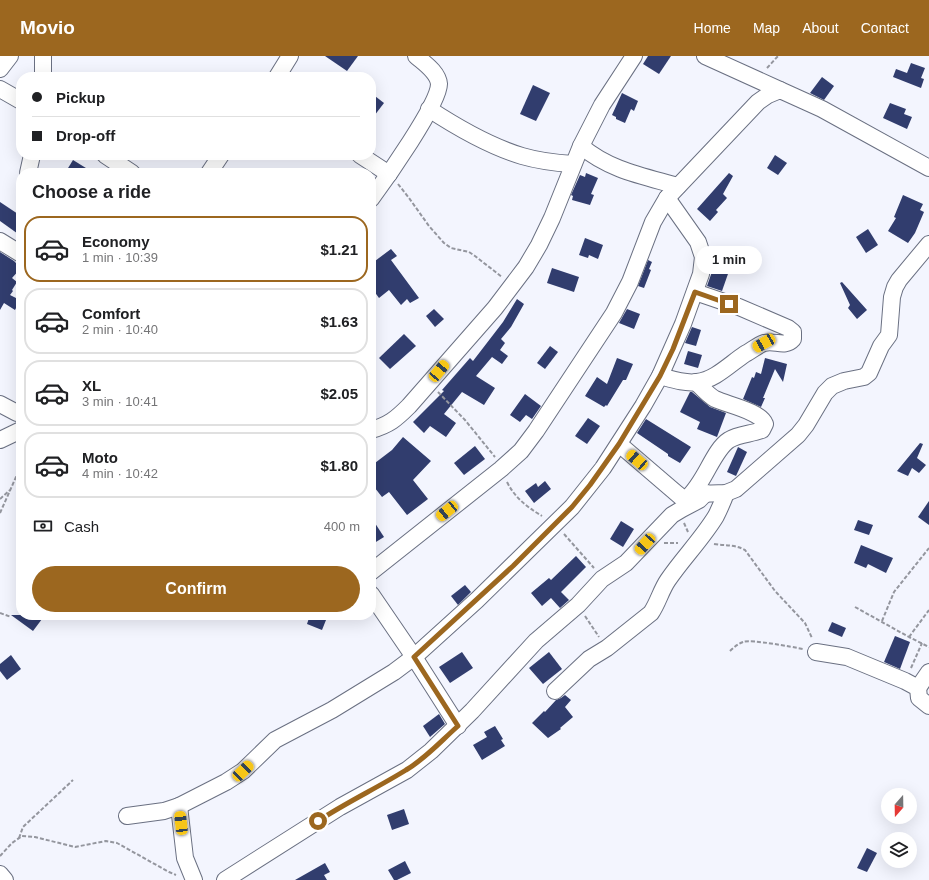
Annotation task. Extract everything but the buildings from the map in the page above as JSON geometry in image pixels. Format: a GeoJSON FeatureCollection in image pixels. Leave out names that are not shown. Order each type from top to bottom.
{"type":"FeatureCollection","features":[{"type":"Feature","properties":{"kind":"street"},"geometry":{"type":"LineString","coordinates":[[0,69],[10,56]]}},
{"type":"Feature","properties":{"kind":"street"},"geometry":{"type":"LineString","coordinates":[[42,56],[43,72]]}},
{"type":"Feature","properties":{"kind":"street"},"geometry":{"type":"LineString","coordinates":[[280,72],[290,56]]}},
{"type":"Feature","properties":{"kind":"street"},"geometry":{"type":"LineString","coordinates":[[376,192],[389,174],[436,95],[439,83],[434,71],[416,56]]}},
{"type":"Feature","properties":{"kind":"street"},"geometry":{"type":"LineString","coordinates":[[376,429],[384,427],[395,420],[512,286],[526,267],[552,218],[581,146],[602,105],[634,56]]}},
{"type":"Feature","properties":{"kind":"street"},"geometry":{"type":"LineString","coordinates":[[705,56],[841,119],[929,168]]}},
{"type":"Feature","properties":{"kind":"street"},"geometry":{"type":"LineString","coordinates":[[0,89],[16,98]]}},
{"type":"Feature","properties":{"kind":"street"},"geometry":{"type":"LineString","coordinates":[[376,568],[501,469],[520,451],[536,431],[614,312],[630,282],[653,222],[666,198],[758,102],[768,95],[780,90]]}},
{"type":"Feature","properties":{"kind":"street"},"geometry":{"type":"LineString","coordinates":[[429,109],[460,128],[521,156],[548,162],[573,164]]}},
{"type":"Feature","properties":{"kind":"street"},"geometry":{"type":"LineString","coordinates":[[581,146],[594,157],[607,164],[678,186]]}},
{"type":"Feature","properties":{"kind":"street"},"geometry":{"type":"LineString","coordinates":[[112,160],[124,168]]}},
{"type":"Feature","properties":{"kind":"street"},"geometry":{"type":"LineString","coordinates":[[368,160],[389,174]]}},
{"type":"Feature","properties":{"kind":"street"},"geometry":{"type":"LineString","coordinates":[[127,816],[179,806],[226,782],[243,771],[275,740],[332,710],[383,679],[414,657],[508,571],[572,507],[590,485],[619,444],[660,376],[675,343],[701,274],[703,257],[698,242],[666,198]]}},
{"type":"Feature","properties":{"kind":"street"},"geometry":{"type":"LineString","coordinates":[[0,241],[16,251]]}},
{"type":"Feature","properties":{"kind":"street"},"geometry":{"type":"LineString","coordinates":[[690,495],[726,493],[736,489],[798,435],[806,425],[825,392],[832,386],[844,381],[864,377],[869,373],[881,346],[889,335],[892,297],[895,287],[899,280],[929,244]]}},
{"type":"Feature","properties":{"kind":"street"},"geometry":{"type":"LineString","coordinates":[[660,376],[696,382],[709,379],[764,343],[784,344],[790,342],[793,338],[793,332],[788,328],[739,307],[695,292]]}},
{"type":"Feature","properties":{"kind":"street"},"geometry":{"type":"LineString","coordinates":[[619,444],[674,492],[681,497],[687,498],[699,485],[720,449],[727,441],[735,437],[753,434],[762,430],[765,424],[764,420],[753,414],[714,398],[696,382]]}},
{"type":"Feature","properties":{"kind":"street"},"geometry":{"type":"LineString","coordinates":[[0,404],[16,412]]}},
{"type":"Feature","properties":{"kind":"street"},"geometry":{"type":"LineString","coordinates":[[0,440],[16,432]]}},
{"type":"Feature","properties":{"kind":"street"},"geometry":{"type":"LineString","coordinates":[[225,880],[340,807],[408,770],[458,726],[536,641],[578,605],[602,579],[626,564],[672,515],[682,508],[699,500],[706,493]]}},
{"type":"Feature","properties":{"kind":"street"},"geometry":{"type":"LineString","coordinates":[[555,691],[589,659],[607,648],[651,613],[656,606],[662,589],[668,579],[716,515],[726,493]]}},
{"type":"Feature","properties":{"kind":"street"},"geometry":{"type":"LineString","coordinates":[[376,601],[458,726]]}},
{"type":"Feature","properties":{"kind":"street"},"geometry":{"type":"LineString","coordinates":[[816,652],[847,657],[912,685],[919,698],[929,706]]}},
{"type":"Feature","properties":{"kind":"street"},"geometry":{"type":"LineString","coordinates":[[912,685],[929,672]]}},
{"type":"Feature","properties":{"kind":"street"},"geometry":{"type":"LineString","coordinates":[[179,806],[185,858],[194,880]]}},
{"type":"Feature","properties":{"kind":"street"},"geometry":{"type":"LineString","coordinates":[[0,874],[5,880]]}},
{"type":"Feature","properties":{"kind":"path"},"geometry":{"type":"LineString","coordinates":[[389,174],[444,243],[451,248],[468,252],[475,256],[512,286]]}},
{"type":"Feature","properties":{"kind":"path"},"geometry":{"type":"LineString","coordinates":[[429,382],[465,420],[493,454],[512,491],[522,503],[554,524],[580,551],[602,579]]}},
{"type":"Feature","properties":{"kind":"path"},"geometry":{"type":"LineString","coordinates":[[0,514],[16,478]]}},
{"type":"Feature","properties":{"kind":"path"},"geometry":{"type":"LineString","coordinates":[[0,499],[11,490]]}},
{"type":"Feature","properties":{"kind":"path"},"geometry":{"type":"LineString","coordinates":[[682,508],[682,520],[696,542]]}},
{"type":"Feature","properties":{"kind":"path"},"geometry":{"type":"LineString","coordinates":[[645,544],[696,542],[738,546],[745,550],[775,591],[805,623],[812,637],[816,652],[750,641],[745,641],[730,651]]}},
{"type":"Feature","properties":{"kind":"path"},"geometry":{"type":"LineString","coordinates":[[882,621],[894,592],[929,548]]}},
{"type":"Feature","properties":{"kind":"path"},"geometry":{"type":"LineString","coordinates":[[578,605],[607,648]]}},
{"type":"Feature","properties":{"kind":"path"},"geometry":{"type":"LineString","coordinates":[[855,607],[929,647]]}},
{"type":"Feature","properties":{"kind":"path"},"geometry":{"type":"LineString","coordinates":[[909,637],[929,610]]}},
{"type":"Feature","properties":{"kind":"path"},"geometry":{"type":"LineString","coordinates":[[0,613],[10,617]]}},
{"type":"Feature","properties":{"kind":"path"},"geometry":{"type":"LineString","coordinates":[[912,685],[922,644]]}},
{"type":"Feature","properties":{"kind":"path"},"geometry":{"type":"LineString","coordinates":[[19,839],[23,827],[74,780]]}},
{"type":"Feature","properties":{"kind":"path"},"geometry":{"type":"LineString","coordinates":[[0,856],[12,843],[22,836],[35,837],[75,847],[106,841],[123,846],[176,875]]}},
{"type":"Feature","properties":{"kind":"route"},"geometry":{"type":"LineString","coordinates":[[318,821],[340,807],[408,770],[458,726],[414,657],[478,600],[513,566],[572,507],[590,485],[619,444],[660,376],[673,349],[695,292],[729,304]]}}]}
